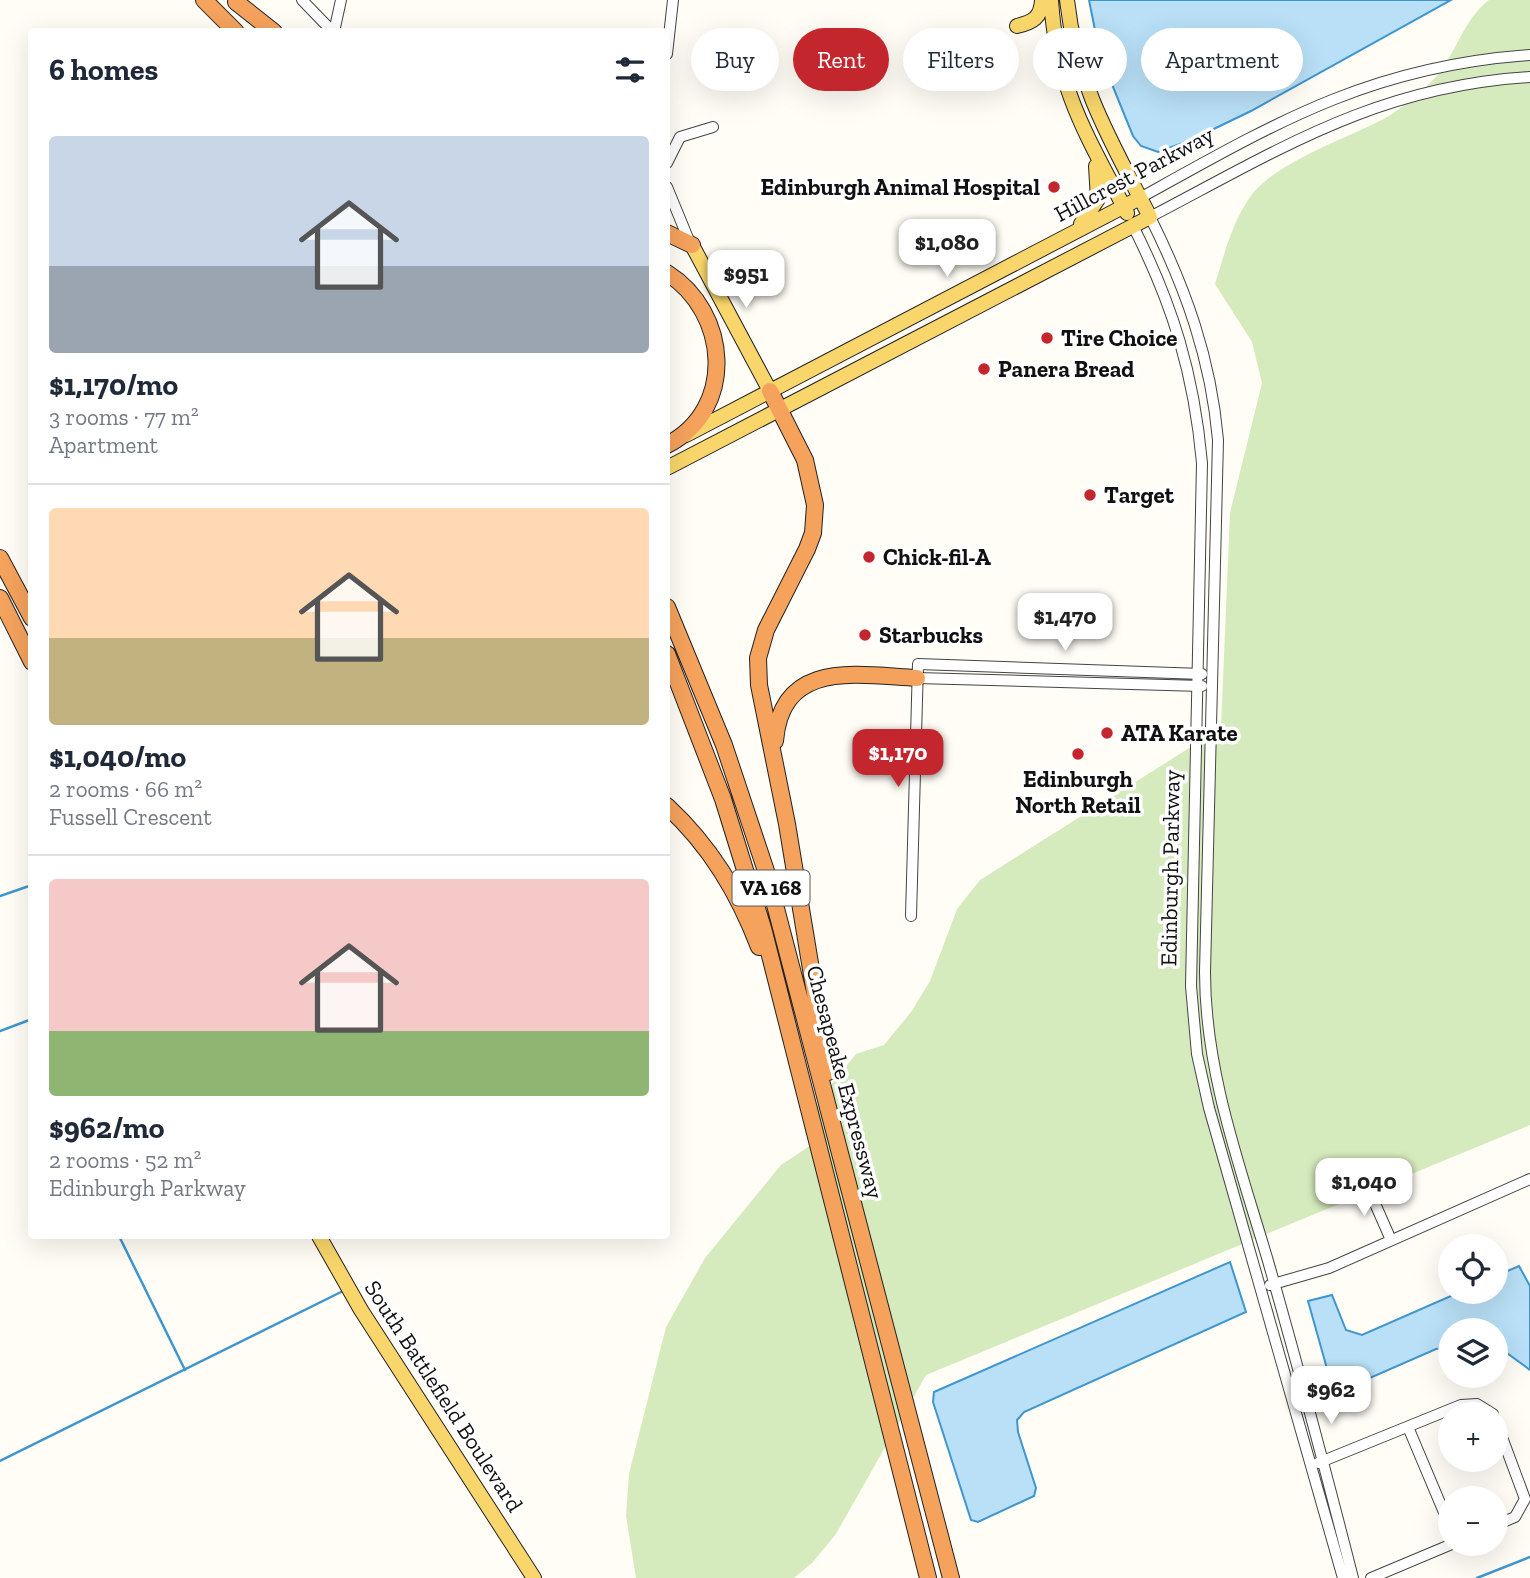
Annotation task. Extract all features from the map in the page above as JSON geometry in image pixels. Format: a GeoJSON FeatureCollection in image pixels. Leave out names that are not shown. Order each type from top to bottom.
{"type":"FeatureCollection","features":[{"type":"Feature","properties":{"kind":"highway"},"geometry":{"type":"LineString","coordinates":[[204,0],[232,28]]}},
{"type":"Feature","properties":{"kind":"highway"},"geometry":{"type":"LineString","coordinates":[[235,1],[261,28]]}},
{"type":"Feature","properties":{"kind":"highway"},"geometry":{"type":"LineString","coordinates":[[235,1],[269,28]]}},
{"type":"Feature","properties":{"kind":"highway"},"geometry":{"type":"LineString","coordinates":[[670,234],[692,245]]}},
{"type":"Feature","properties":{"kind":"highway"},"geometry":{"type":"LineString","coordinates":[[670,276],[697,301],[713,336],[718,357],[717,377],[706,408],[670,443]]}},
{"type":"Feature","properties":{"kind":"highway"},"geometry":{"type":"LineString","coordinates":[[770,391],[805,460],[814,490],[815,512],[807,549],[766,630],[758,658],[760,685],[847,1177]]}},
{"type":"Feature","properties":{"kind":"highway"},"geometry":{"type":"LineString","coordinates":[[0,558],[28,610]]}},
{"type":"Feature","properties":{"kind":"highway"},"geometry":{"type":"LineString","coordinates":[[0,598],[28,654]]}},
{"type":"Feature","properties":{"kind":"highway","name":"Chesapeake Expressway"},"geometry":{"type":"LineString","coordinates":[[670,614],[724,745],[753,828],[951,1578]]}},
{"type":"Feature","properties":{"kind":"highway","name":"Chesapeake Expressway"},"geometry":{"type":"LineString","coordinates":[[670,661],[699,732],[745,865],[928,1578]]}},
{"type":"Feature","properties":{"kind":"highway"},"geometry":{"type":"LineString","coordinates":[[774,757],[776,725],[783,705],[794,691],[816,679],[839,674],[918,671]]}},
{"type":"Feature","properties":{"kind":"highway"},"geometry":{"type":"LineString","coordinates":[[670,809],[712,855],[745,910],[803,1083]]}},
{"type":"Feature","properties":{"kind":"main road"},"geometry":{"type":"LineString","coordinates":[[1017,26],[1035,20],[1040,14],[1042,0]]}},
{"type":"Feature","properties":{"kind":"main road","name":"Edinburgh Parkway"},"geometry":{"type":"LineString","coordinates":[[1051,0],[1053,28]]}},
{"type":"Feature","properties":{"kind":"main road","name":"Edinburgh Parkway"},"geometry":{"type":"LineString","coordinates":[[1067,0],[1071,28]]}},
{"type":"Feature","properties":{"kind":"main road","name":"Edinburgh Parkway"},"geometry":{"type":"LineString","coordinates":[[1069,91],[1074,111],[1094,155],[1133,226]]}},
{"type":"Feature","properties":{"kind":"main road","name":"Edinburgh Parkway"},"geometry":{"type":"LineString","coordinates":[[1088,91],[1098,119],[1150,217]]}},
{"type":"Feature","properties":{"kind":"main road"},"geometry":{"type":"LineString","coordinates":[[1060,240],[1088,217],[1098,199],[1094,155]]}},
{"type":"Feature","properties":{"kind":"main road","name":"Hillcrest Parkway"},"geometry":{"type":"LineString","coordinates":[[670,443],[1140,198]]}},
{"type":"Feature","properties":{"kind":"main road","name":"Hillcrest Parkway"},"geometry":{"type":"LineString","coordinates":[[670,466],[1150,217]]}},
{"type":"Feature","properties":{"kind":"main road"},"geometry":{"type":"LineString","coordinates":[[692,245],[770,391]]}},
{"type":"Feature","properties":{"kind":"main road","name":"South Battlefield Boulevard"},"geometry":{"type":"LineString","coordinates":[[321,1239],[380,1341],[534,1578]]}},
{"type":"Feature","properties":{"kind":"street"},"geometry":{"type":"LineString","coordinates":[[302,0],[330,28]]}},
{"type":"Feature","properties":{"kind":"street"},"geometry":{"type":"LineString","coordinates":[[335,28],[341,0]]}},
{"type":"Feature","properties":{"kind":"street"},"geometry":{"type":"LineString","coordinates":[[670,28],[673,0]]}},
{"type":"Feature","properties":{"kind":"street","name":"Hillcrest Parkway"},"geometry":{"type":"LineString","coordinates":[[1140,198],[1259,132],[1334,97],[1452,63],[1530,55]]}},
{"type":"Feature","properties":{"kind":"street","name":"Hillcrest Parkway"},"geometry":{"type":"LineString","coordinates":[[1150,217],[1288,142],[1346,117],[1424,92],[1530,77]]}},
{"type":"Feature","properties":{"kind":"street"},"geometry":{"type":"LineString","coordinates":[[670,157],[680,137],[713,127]]}},
{"type":"Feature","properties":{"kind":"street"},"geometry":{"type":"LineString","coordinates":[[670,194],[692,245]]}},
{"type":"Feature","properties":{"kind":"street","name":"Edinburgh Parkway"},"geometry":{"type":"LineString","coordinates":[[1150,217],[1190,305],[1206,358],[1214,405],[1219,467],[1205,972],[1209,1040],[1223,1109],[1274,1284],[1353,1578]]}},
{"type":"Feature","properties":{"kind":"street","name":"Edinburgh Parkway"},"geometry":{"type":"LineString","coordinates":[[1133,226],[1173,314],[1194,394],[1202,477],[1191,968],[1193,1026],[1209,1108],[1343,1578]]}},
{"type":"Feature","properties":{"kind":"street"},"geometry":{"type":"LineString","coordinates":[[918,671],[1198,674],[1212,680]]}},
{"type":"Feature","properties":{"kind":"street"},"geometry":{"type":"LineString","coordinates":[[918,671],[1198,686],[1212,680]]}},
{"type":"Feature","properties":{"kind":"street"},"geometry":{"type":"LineString","coordinates":[[911,916],[918,671]]}},
{"type":"Feature","properties":{"kind":"street"},"geometry":{"type":"LineString","coordinates":[[1261,1287],[1329,1268],[1530,1180]]}},
{"type":"Feature","properties":{"kind":"street"},"geometry":{"type":"LineString","coordinates":[[1366,1183],[1391,1240]]}},
{"type":"Feature","properties":{"kind":"street"},"geometry":{"type":"LineString","coordinates":[[1311,1466],[1438,1415]]}},
{"type":"Feature","properties":{"kind":"street"},"geometry":{"type":"LineString","coordinates":[[1408,1427],[1438,1498]]}},
{"type":"Feature","properties":{"kind":"street"},"geometry":{"type":"LineString","coordinates":[[1508,1453],[1525,1499],[1519,1513],[1508,1519]]}},
{"type":"Feature","properties":{"kind":"street"},"geometry":{"type":"LineString","coordinates":[[1371,1578],[1438,1550]]}},
{"type":"Feature","properties":{"kind":"green space"},"geometry":{"type":"Polygon","coordinates":[[[1489,0],[1530,0],[1530,1125],[926,1375],[836,1534],[812,1563],[794,1578],[636,1578],[626,1516],[629,1474],[666,1327],[705,1258],[781,1165],[811,1145],[804,1128],[825,1092],[856,1054],[884,1045],[911,1012],[930,981],[957,909],[980,880],[1221,728],[1230,513],[1262,383],[1252,342],[1215,284],[1228,241],[1242,210],[1259,186],[1275,174],[1313,152],[1389,116],[1416,95],[1439,73],[1472,18],[1489,0]]]}},
{"type":"Feature","properties":{"kind":"water"},"geometry":{"type":"Polygon","coordinates":[[[1089,0],[1451,0],[1303,82],[1303,28],[1141,28],[1141,91],[1287,91],[1191,140],[1158,152],[1141,146],[1133,136],[1115,91],[1127,91],[1127,28],[1095,28],[1089,0]]]}},
{"type":"Feature","properties":{"kind":"water"},"geometry":{"type":"Polygon","coordinates":[[[1230,1262],[1246,1312],[1024,1412],[1017,1420],[1018,1432],[1036,1488],[1034,1496],[978,1522],[971,1520],[933,1402],[934,1392],[1230,1262]]]}},
{"type":"Feature","properties":{"kind":"water"},"geometry":{"type":"Polygon","coordinates":[[[1519,1266],[1530,1286],[1530,1370],[1508,1354],[1508,1318],[1438,1318],[1438,1349],[1338,1392],[1333,1390],[1308,1301],[1332,1295],[1346,1330],[1362,1335],[1438,1302],[1438,1304],[1508,1304],[1508,1271],[1519,1266]]]}},
{"type":"Feature","properties":{"kind":"waterway"},"geometry":{"type":"LineString","coordinates":[[0,896],[28,886]]}},
{"type":"Feature","properties":{"kind":"waterway"},"geometry":{"type":"LineString","coordinates":[[0,1031],[28,1020]]}},
{"type":"Feature","properties":{"kind":"waterway"},"geometry":{"type":"LineString","coordinates":[[120,1239],[185,1370]]}},
{"type":"Feature","properties":{"kind":"waterway"},"geometry":{"type":"LineString","coordinates":[[0,1461],[345,1290]]}},
{"type":"Feature","properties":{"kind":"waterway"},"geometry":{"type":"LineString","coordinates":[[1477,1578],[1530,1557]]}},
{"type":"Feature","properties":{"kind":"place","name":"Edinburgh Animal Hospital"},"geometry":{"type":"Point","coordinates":[1054,187]}},
{"type":"Feature","properties":{"kind":"place","name":"Tire Choice"},"geometry":{"type":"Point","coordinates":[1047,338]}},
{"type":"Feature","properties":{"kind":"place","name":"Panera Bread"},"geometry":{"type":"Point","coordinates":[984,369]}},
{"type":"Feature","properties":{"kind":"place","name":"Target"},"geometry":{"type":"Point","coordinates":[1090,495]}},
{"type":"Feature","properties":{"kind":"place","name":"Chick-fil-A"},"geometry":{"type":"Point","coordinates":[869,557]}},
{"type":"Feature","properties":{"kind":"place","name":"Starbucks"},"geometry":{"type":"Point","coordinates":[865,635]}},
{"type":"Feature","properties":{"kind":"place","name":"ATA Karate"},"geometry":{"type":"Point","coordinates":[1107,733]}},
{"type":"Feature","properties":{"kind":"place","name":"Edinburgh North Retail"},"geometry":{"type":"Point","coordinates":[1078,754]}}]}
